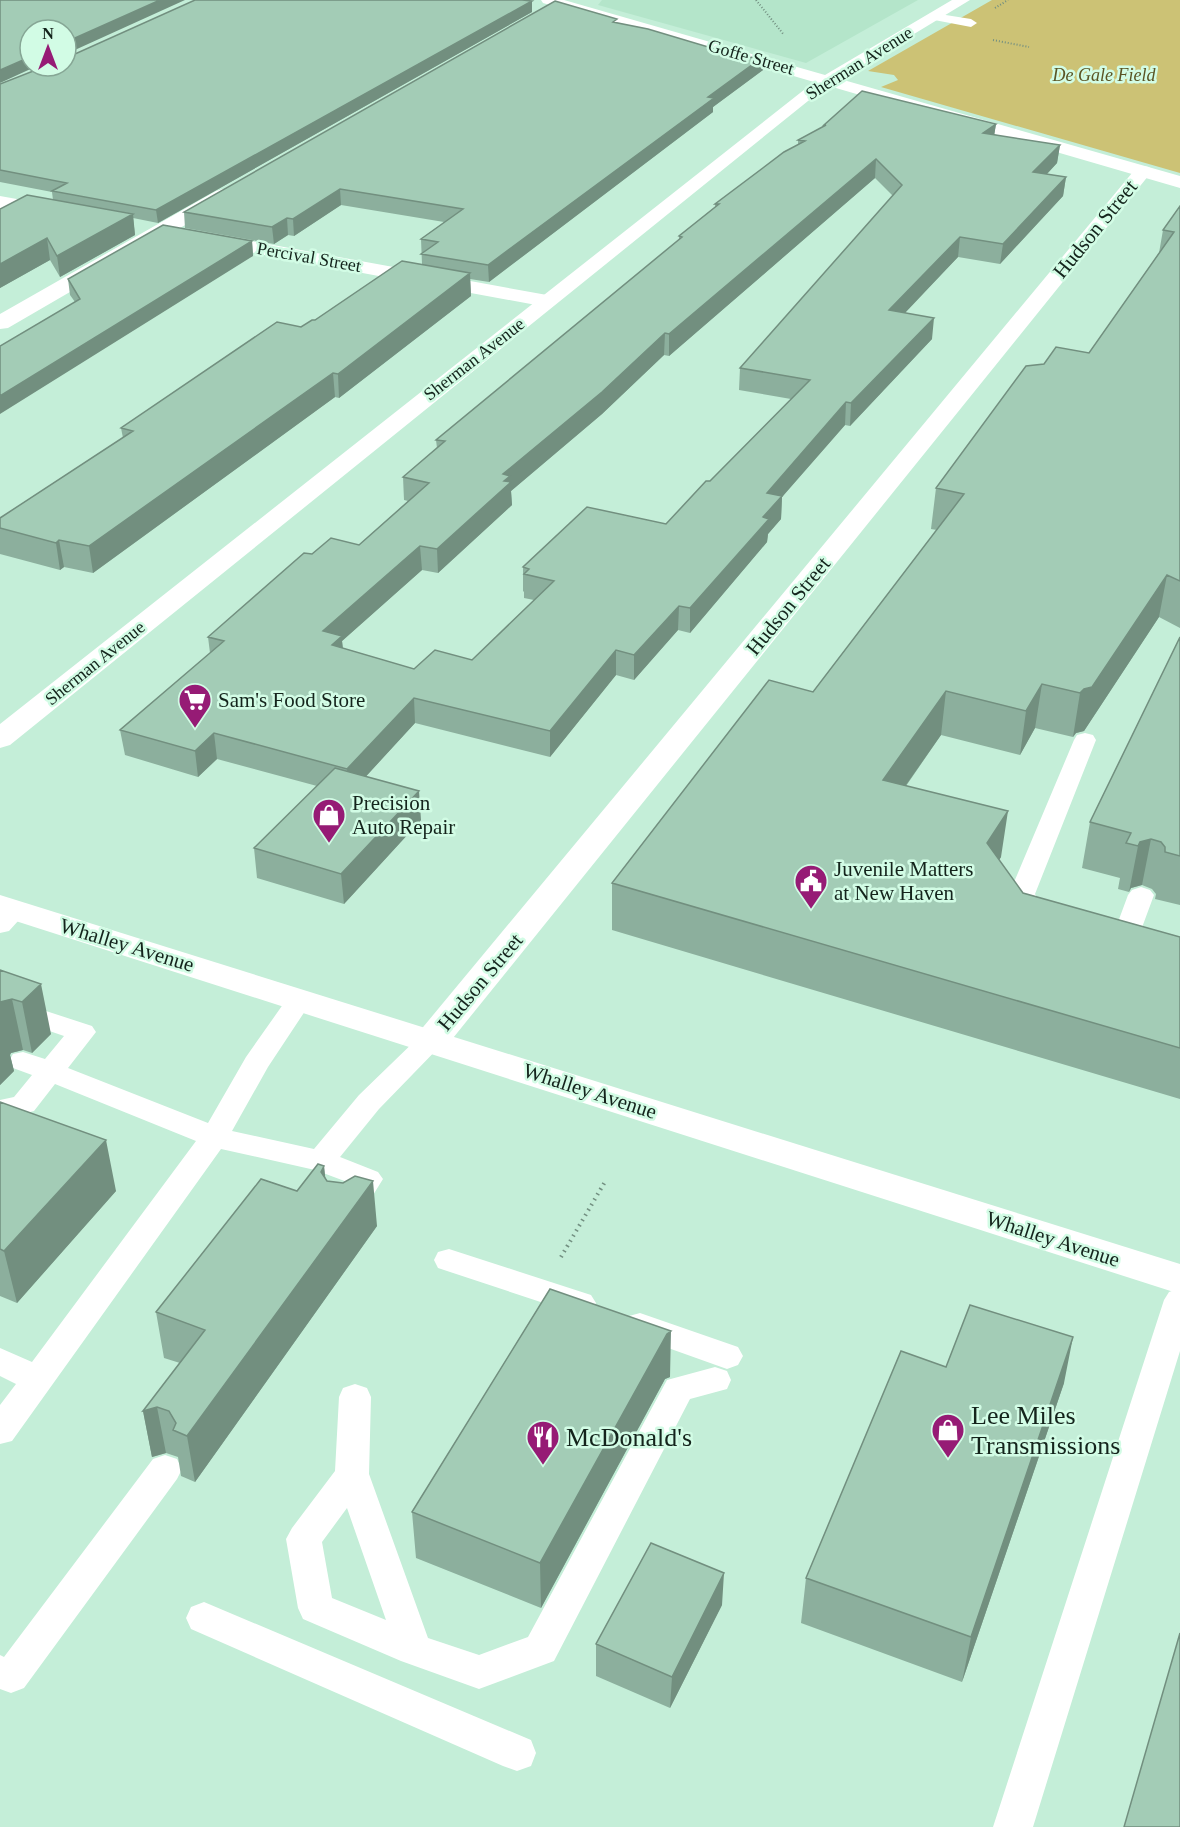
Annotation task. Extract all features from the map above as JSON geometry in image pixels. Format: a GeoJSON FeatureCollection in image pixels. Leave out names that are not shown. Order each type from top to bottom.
{"type":"FeatureCollection","features":[{"type":"Feature","properties":{"kind":"main road","name":"Sherman Avenue"},"geometry":{"type":"LineString","coordinates":[[0,739],[785,110],[828,79],[963,0]]}},
{"type":"Feature","properties":{"kind":"main road"},"geometry":{"type":"LineString","coordinates":[[538,16],[556,2]]}},
{"type":"Feature","properties":{"kind":"main road","name":"Goffe Street"},"geometry":{"type":"LineString","coordinates":[[556,2],[1180,182]]}},
{"type":"Feature","properties":{"kind":"main road","name":"Hudson Street"},"geometry":{"type":"LineString","coordinates":[[432,1040],[1143,171]]}},
{"type":"Feature","properties":{"kind":"main road"},"geometry":{"type":"LineString","coordinates":[[0,323],[241,184]]}},
{"type":"Feature","properties":{"kind":"main road"},"geometry":{"type":"LineString","coordinates":[[0,202],[80,216]]}},
{"type":"Feature","properties":{"kind":"main road","name":"Percival Street"},"geometry":{"type":"LineString","coordinates":[[133,225],[547,302]]}},
{"type":"Feature","properties":{"kind":"main road","name":"Whalley Avenue"},"geometry":{"type":"LineString","coordinates":[[5,913],[432,1040],[1180,1279]]}},
{"type":"Feature","properties":{"kind":"lane"},"geometry":{"type":"LineString","coordinates":[[933,17],[971,23]]}},
{"type":"Feature","properties":{"kind":"lane"},"geometry":{"type":"LineString","coordinates":[[1061,925],[1050,922],[1032,910],[1022,894],[1085,740]]}},
{"type":"Feature","properties":{"kind":"lane"},"geometry":{"type":"LineString","coordinates":[[1125,941],[1141,895]]}},
{"type":"Feature","properties":{"kind":"lane"},"geometry":{"type":"LineString","coordinates":[[0,1431],[214,1137],[256,1064],[300,999]]}},
{"type":"Feature","properties":{"kind":"lane"},"geometry":{"type":"LineString","coordinates":[[0,1005],[82,1032],[24,1104],[0,1110]]}},
{"type":"Feature","properties":{"kind":"lane"},"geometry":{"type":"LineString","coordinates":[[321,1161],[369,1102],[432,1040]]}},
{"type":"Feature","properties":{"kind":"lane"},"geometry":{"type":"LineString","coordinates":[[24,1061],[214,1137],[321,1161],[368,1179],[343,1216]]}},
{"type":"Feature","properties":{"kind":"lane"},"geometry":{"type":"LineString","coordinates":[[352,1474],[304,1539],[316,1608],[414,1649],[479,1672],[541,1649],[679,1389],[721,1368],[613,1315],[449,1260]]}},
{"type":"Feature","properties":{"kind":"lane"},"geometry":{"type":"LineString","coordinates":[[1013,1827],[1180,1300]]}},
{"type":"Feature","properties":{"kind":"lane"},"geometry":{"type":"LineString","coordinates":[[0,1361],[38,1380]]}},
{"type":"Feature","properties":{"kind":"lane"},"geometry":{"type":"LineString","coordinates":[[355,1397],[352,1474],[414,1649]]}},
{"type":"Feature","properties":{"kind":"lane"},"geometry":{"type":"LineString","coordinates":[[0,1672],[11,1676],[165,1469]]}},
{"type":"Feature","properties":{"kind":"lane"},"geometry":{"type":"LineString","coordinates":[[204,1618],[517,1753]]}},
{"type":"Feature","properties":{"kind":"path"},"geometry":{"type":"LineString","coordinates":[[756,0],[784,35]]}},
{"type":"Feature","properties":{"kind":"path"},"geometry":{"type":"LineString","coordinates":[[557,1264],[606,1180]]}},
{"type":"Feature","properties":{"kind":"shaded area"},"geometry":{"type":"Polygon","coordinates":[[[602,0],[918,0],[806,63],[598,5],[602,0]]]}},
{"type":"Feature","properties":{"kind":"green space","name":"De Gale Field"},"geometry":{"type":"Polygon","coordinates":[[[992,0],[1180,0],[1180,173],[881,87],[898,80],[894,75],[868,71],[992,0]]]}},
{"type":"Feature","properties":{"kind":"building"},"geometry":{"type":"Polygon","coordinates":[[[0,0],[160,0],[78,37],[78,18],[18,18],[18,62],[0,70],[0,0]]]}},
{"type":"Feature","properties":{"kind":"building"},"geometry":{"type":"Polygon","coordinates":[[[195,0],[532,1],[156,210],[52,191],[67,183],[0,170],[0,84],[18,77],[78,78],[78,53],[195,0]]]}},
{"type":"Feature","properties":{"kind":"building"},"geometry":{"type":"Polygon","coordinates":[[[555,1],[617,19],[613,22],[648,29],[745,58],[764,56],[708,97],[714,98],[488,265],[421,254],[438,242],[421,239],[463,209],[340,189],[293,219],[287,218],[272,227],[184,212],[555,1]]]}},
{"type":"Feature","properties":{"kind":"building"},"geometry":{"type":"Polygon","coordinates":[[[862,91],[996,124],[983,133],[1060,145],[1033,172],[1066,177],[1003,244],[960,237],[889,310],[934,318],[851,403],[846,402],[767,493],[782,496],[763,517],[769,519],[690,608],[679,606],[634,655],[616,650],[550,731],[414,698],[347,769],[214,733],[195,751],[120,730],[224,641],[208,637],[304,553],[312,554],[331,538],[359,545],[429,483],[403,477],[445,441],[436,440],[719,204],[715,204],[784,152],[805,141],[798,140],[826,125],[824,125],[862,91]],[[876,159],[669,334],[665,333],[602,392],[503,474],[510,476],[504,481],[511,482],[437,549],[420,546],[323,631],[342,636],[332,645],[414,669],[435,650],[472,660],[554,581],[524,574],[529,569],[523,567],[587,507],[666,524],[706,481],[710,481],[810,380],[740,368],[902,185],[876,159]]]}},
{"type":"Feature","properties":{"kind":"building"},"geometry":{"type":"Polygon","coordinates":[[[27,195],[133,214],[57,256],[47,238],[0,264],[0,209],[27,195]]]}},
{"type":"Feature","properties":{"kind":"building"},"geometry":{"type":"Polygon","coordinates":[[[1180,206],[1180,581],[1167,575],[1092,687],[1080,693],[1042,684],[1026,711],[946,691],[883,780],[1008,811],[987,843],[1023,893],[1180,937],[1180,1048],[612,883],[769,680],[813,692],[964,494],[936,488],[1026,366],[1044,364],[1056,347],[1089,353],[1174,232],[1163,230],[1180,206]]]}},
{"type":"Feature","properties":{"kind":"building"},"geometry":{"type":"Polygon","coordinates":[[[163,225],[252,241],[0,396],[0,346],[80,299],[68,279],[163,225]]]}},
{"type":"Feature","properties":{"kind":"building"},"geometry":{"type":"Polygon","coordinates":[[[402,261],[470,273],[338,374],[333,373],[89,546],[59,540],[56,543],[0,528],[0,518],[133,431],[121,428],[277,322],[301,327],[402,261]]]}},
{"type":"Feature","properties":{"kind":"building"},"geometry":{"type":"Polygon","coordinates":[[[1180,637],[1180,856],[1165,852],[1165,847],[1161,842],[1151,839],[1140,842],[1138,846],[1126,843],[1131,833],[1090,822],[1180,637]]]}},
{"type":"Feature","properties":{"kind":"building"},"geometry":{"type":"Polygon","coordinates":[[[335,768],[419,791],[341,874],[254,848],[335,768]]]}},
{"type":"Feature","properties":{"kind":"building"},"geometry":{"type":"Polygon","coordinates":[[[0,970],[41,984],[22,1002],[12,999],[0,1002],[0,970]]]}},
{"type":"Feature","properties":{"kind":"building"},"geometry":{"type":"Polygon","coordinates":[[[0,1102],[106,1140],[4,1251],[0,1249],[0,1102]]]}},
{"type":"Feature","properties":{"kind":"building"},"geometry":{"type":"Polygon","coordinates":[[[318,1164],[324,1166],[321,1172],[327,1181],[343,1183],[355,1176],[373,1181],[187,1436],[173,1430],[176,1423],[169,1411],[157,1407],[143,1411],[205,1330],[156,1312],[261,1179],[297,1191],[318,1164]]]}},
{"type":"Feature","properties":{"kind":"building"},"geometry":{"type":"Polygon","coordinates":[[[550,1289],[671,1331],[667,1334],[540,1563],[412,1512],[550,1289]]]}},
{"type":"Feature","properties":{"kind":"building"},"geometry":{"type":"Polygon","coordinates":[[[970,1305],[1073,1337],[971,1637],[806,1578],[901,1351],[946,1367],[970,1305]]]}},
{"type":"Feature","properties":{"kind":"building"},"geometry":{"type":"Polygon","coordinates":[[[651,1543],[724,1573],[672,1677],[596,1644],[651,1543]]]}},
{"type":"Feature","properties":{"kind":"building"},"geometry":{"type":"Polygon","coordinates":[[[1180,1633],[1180,1827],[1124,1827],[1180,1633]]]}},
{"type":"Feature","properties":{"kind":"place","name":"Sam's Food Store"},"geometry":{"type":"Point","coordinates":[195,729]}},
{"type":"Feature","properties":{"kind":"place","name":"Precision Auto Repair"},"geometry":{"type":"Point","coordinates":[329,844]}},
{"type":"Feature","properties":{"kind":"place","name":"Juvenile Matters at New Haven"},"geometry":{"type":"Point","coordinates":[811,910]}},
{"type":"Feature","properties":{"kind":"place","name":"Lee Miles Transmissions"},"geometry":{"type":"Point","coordinates":[948,1459]}},
{"type":"Feature","properties":{"kind":"place","name":"McDonald's"},"geometry":{"type":"Point","coordinates":[543,1466]}}]}
